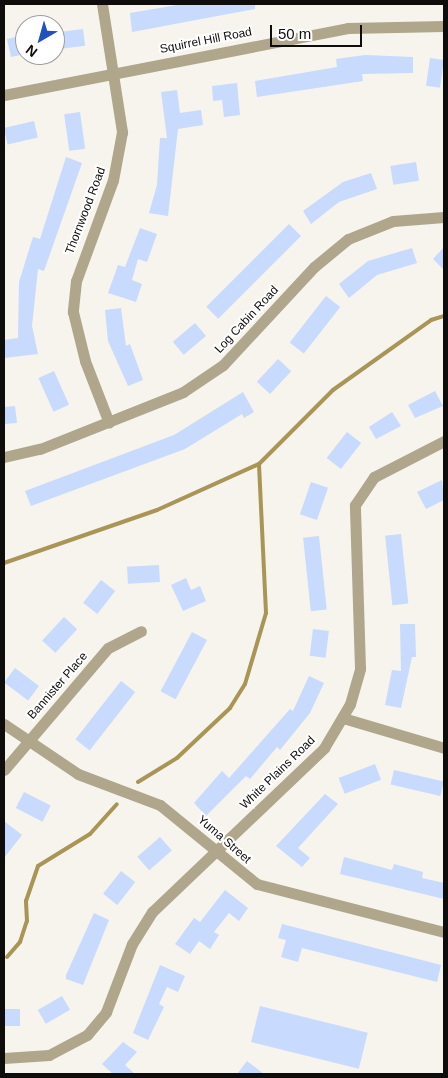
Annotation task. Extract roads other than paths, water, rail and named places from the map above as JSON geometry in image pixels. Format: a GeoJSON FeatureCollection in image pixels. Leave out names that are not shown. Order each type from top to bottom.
{"type":"FeatureCollection","features":[{"type":"Feature","properties":{"kind":"street","name":"Thornwood Road"},"geometry":{"type":"LineString","coordinates":[[102,4],[122,107],[120,156],[82,260],[73,312],[85,361],[109,423]]}},
{"type":"Feature","properties":{"kind":"street","name":"Squirrel Hill Road"},"geometry":{"type":"LineString","coordinates":[[4,95],[348,28],[444,26]]}},
{"type":"Feature","properties":{"kind":"street","name":"Log Cabin Road"},"geometry":{"type":"LineString","coordinates":[[4,457],[109,423],[183,392],[224,365],[314,267],[348,240],[392,221],[444,217]]}},
{"type":"Feature","properties":{"kind":"street","name":"White Plains Road"},"geometry":{"type":"LineString","coordinates":[[4,1058],[49,1055],[87,1035],[106,1012],[140,928],[216,852],[315,758],[343,718],[361,656],[355,505],[374,477],[444,441]]}},
{"type":"Feature","properties":{"kind":"street","name":"Bannister Place"},"geometry":{"type":"LineString","coordinates":[[4,770],[108,648],[141,631]]}},
{"type":"Feature","properties":{"kind":"street"},"geometry":{"type":"LineString","coordinates":[[343,718],[444,748]]}},
{"type":"Feature","properties":{"kind":"street","name":"Yuma Street"},"geometry":{"type":"LineString","coordinates":[[4,724],[78,774],[160,805],[257,884],[277,892],[444,932]]}},
{"type":"Feature","properties":{"kind":"waterway"},"geometry":{"type":"LineString","coordinates":[[4,563],[157,510],[259,464],[333,390],[431,320],[444,316]]}},
{"type":"Feature","properties":{"kind":"waterway"},"geometry":{"type":"LineString","coordinates":[[138,782],[177,758],[230,708],[245,684],[266,613],[259,464]]}},
{"type":"Feature","properties":{"kind":"waterway"},"geometry":{"type":"LineString","coordinates":[[7,957],[20,942],[27,921],[26,901],[38,866],[90,834],[117,804]]}}]}
